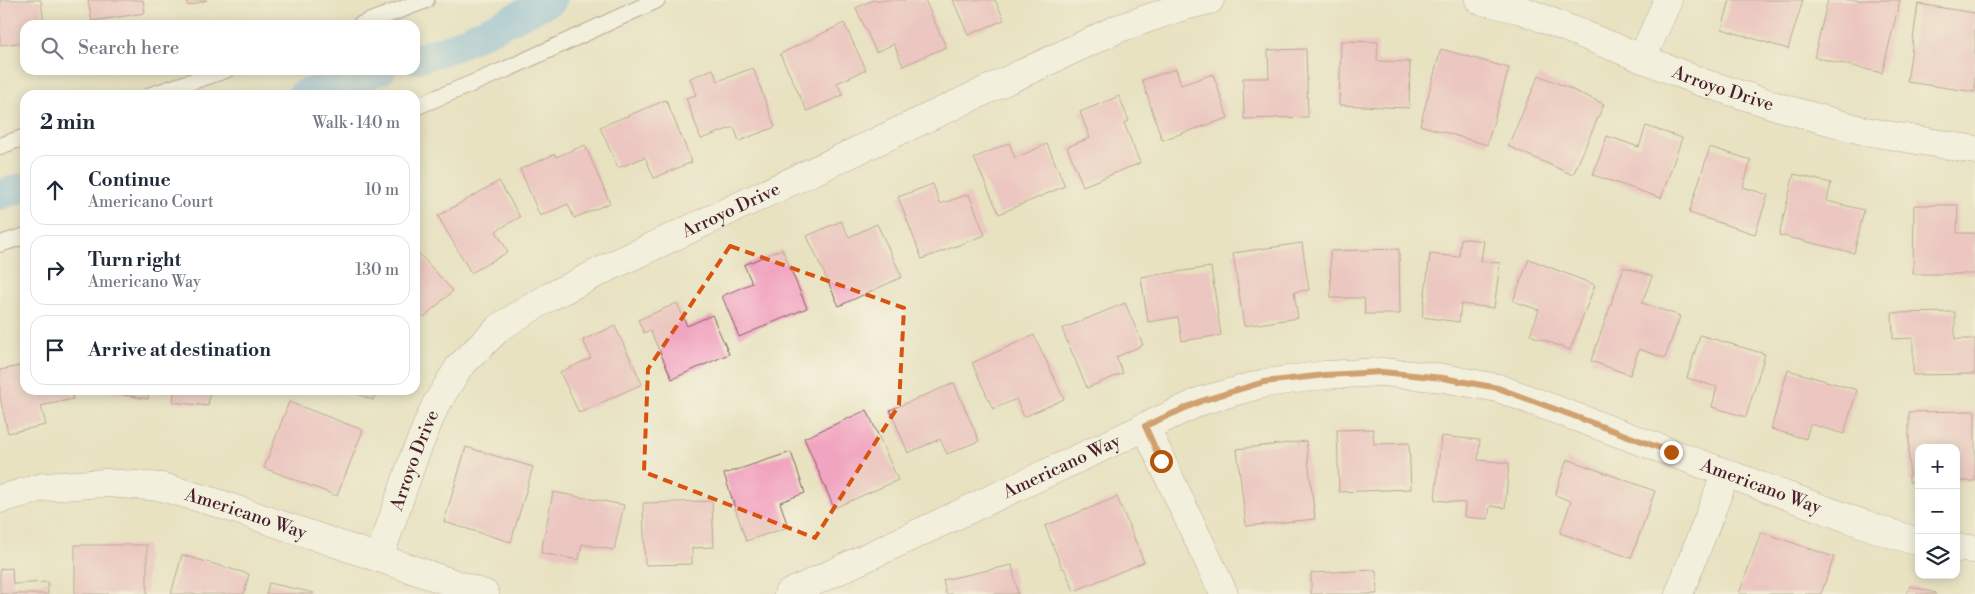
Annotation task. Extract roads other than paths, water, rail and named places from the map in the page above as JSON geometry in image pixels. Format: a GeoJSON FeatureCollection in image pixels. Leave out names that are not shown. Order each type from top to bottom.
{"type":"FeatureCollection","features":[{"type":"Feature","properties":{"kind":"street","name":"Arroyo Drive"},"geometry":{"type":"LineString","coordinates":[[379,558],[414,457],[435,406],[459,367],[500,327],[550,297],[612,266],[1108,33],[1181,7],[1210,0]]}},
{"type":"Feature","properties":{"kind":"street","name":"Arroyo Drive"},"geometry":{"type":"LineString","coordinates":[[1479,0],[1522,10],[1701,82],[1789,110],[1865,131],[1975,150]]}},
{"type":"Feature","properties":{"kind":"street"},"geometry":{"type":"LineString","coordinates":[[1642,59],[1668,0]]}},
{"type":"Feature","properties":{"kind":"street","name":"Americano Way"},"geometry":{"type":"LineString","coordinates":[[788,594],[1201,401],[1264,382],[1325,375],[1382,372],[1443,378],[1498,388],[1883,531],[1915,541]]}},
{"type":"Feature","properties":{"kind":"street"},"geometry":{"type":"LineString","coordinates":[[1145,426],[1224,594]]}},
{"type":"Feature","properties":{"kind":"street"},"geometry":{"type":"LineString","coordinates":[[1679,594],[1726,473]]}},
{"type":"Feature","properties":{"kind":"street","name":"Americano Way"},"geometry":{"type":"LineString","coordinates":[[0,500],[43,488],[106,483],[162,488],[217,503],[485,594]]}},
{"type":"Feature","properties":{"kind":"street"},"geometry":{"type":"LineString","coordinates":[[1960,548],[1975,550]]}},
{"type":"Feature","properties":{"kind":"lane"},"geometry":{"type":"LineString","coordinates":[[373,20],[426,0]]}},
{"type":"Feature","properties":{"kind":"lane"},"geometry":{"type":"LineString","coordinates":[[420,105],[507,69],[657,0]]}},
{"type":"Feature","properties":{"kind":"lane"},"geometry":{"type":"LineString","coordinates":[[166,90],[211,75]]}},
{"type":"Feature","properties":{"kind":"lane"},"geometry":{"type":"LineString","coordinates":[[0,146],[20,139]]}},
{"type":"Feature","properties":{"kind":"lane"},"geometry":{"type":"LineString","coordinates":[[0,244],[20,238]]}},
{"type":"Feature","properties":{"kind":"waterway"},"geometry":{"type":"LineString","coordinates":[[420,57],[451,48],[552,0]]}},
{"type":"Feature","properties":{"kind":"waterway"},"geometry":{"type":"LineString","coordinates":[[318,90],[365,75]]}},
{"type":"Feature","properties":{"kind":"waterway"},"geometry":{"type":"LineString","coordinates":[[0,195],[20,189]]}}]}
